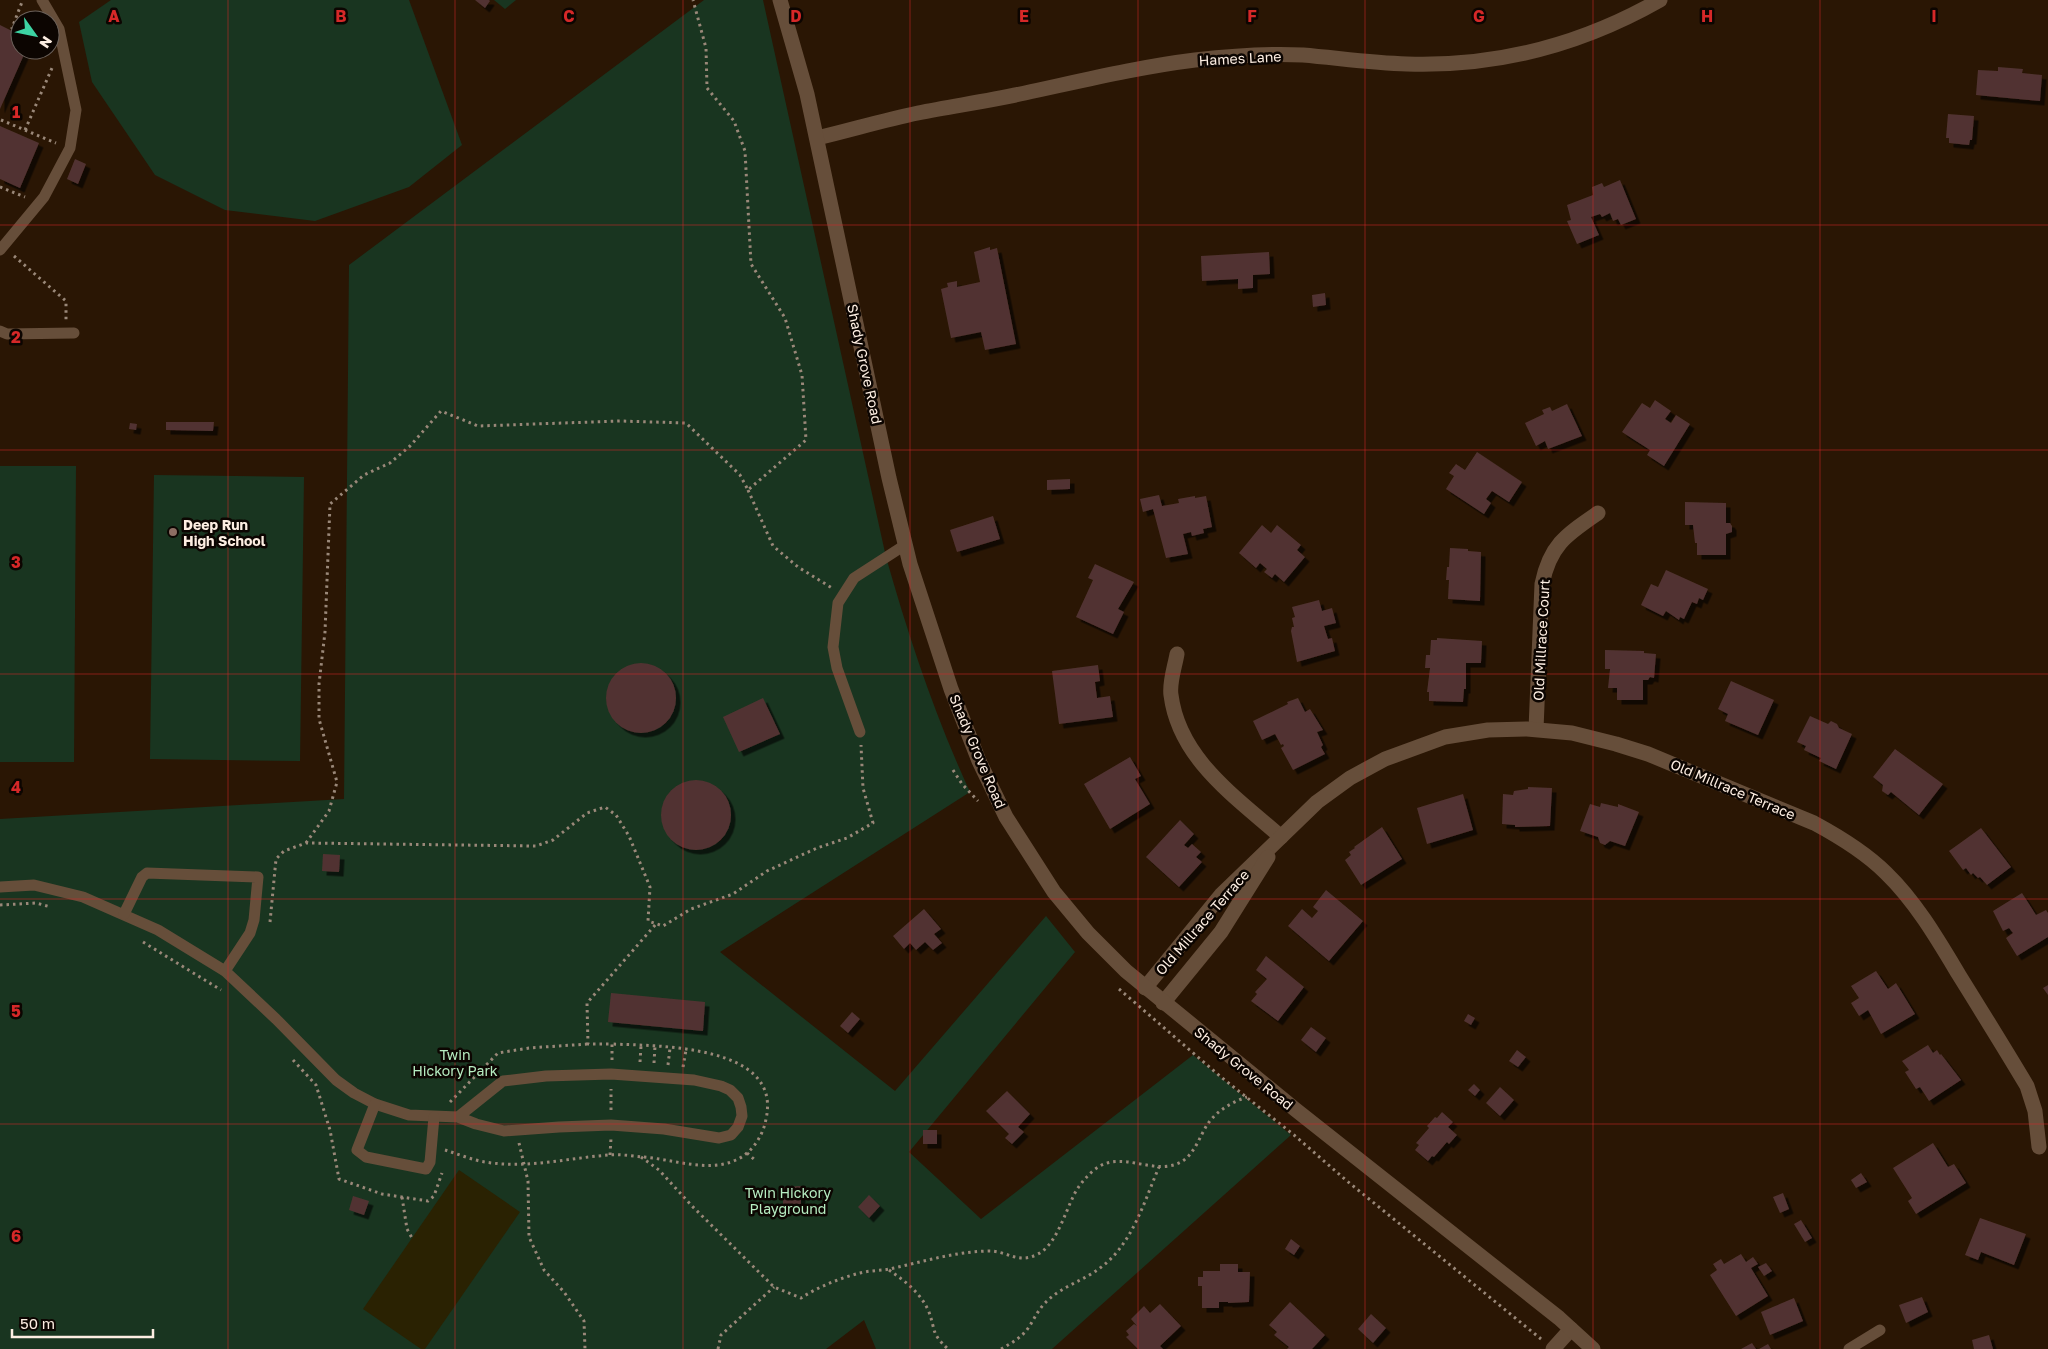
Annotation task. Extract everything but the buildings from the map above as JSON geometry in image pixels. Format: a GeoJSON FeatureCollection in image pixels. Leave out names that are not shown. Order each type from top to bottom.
{"type":"FeatureCollection","features":[{"type":"Feature","properties":{"kind":"street","name":"Shady Grove Road"},"geometry":{"type":"LineString","coordinates":[[780,0],[807,94],[905,545],[922,606],[951,689],[979,761],[1006,817],[1054,892],[1088,933],[1145,988],[1571,1328],[1593,1349]]}},
{"type":"Feature","properties":{"kind":"street","name":"Hames Lane"},"geometry":{"type":"LineString","coordinates":[[817,138],[919,113],[972,105],[1131,71],[1194,60],[1236,56],[1300,55],[1406,64],[1451,64],[1506,58],[1555,47],[1595,33],[1660,0]]}},
{"type":"Feature","properties":{"kind":"street","name":"Old Millrace Court"},"geometry":{"type":"LineString","coordinates":[[1536,729],[1542,584],[1546,564],[1556,547],[1576,528],[1598,513]]}},
{"type":"Feature","properties":{"kind":"street"},"geometry":{"type":"LineString","coordinates":[[1177,654],[1170,694],[1176,718],[1186,742],[1202,765],[1280,837]]}},
{"type":"Feature","properties":{"kind":"street","name":"Old Millrace Terrace"},"geometry":{"type":"LineString","coordinates":[[1145,988],[1222,895],[1317,802],[1350,778],[1385,759],[1445,737],[1488,730],[1536,729],[1572,733],[1648,754],[1814,823],[1837,835],[1866,855],[1904,892],[1939,942],[2027,1086],[2035,1111],[2039,1147]]}},
{"type":"Feature","properties":{"kind":"street","name":"Old Millrace Terrace"},"geometry":{"type":"LineString","coordinates":[[1163,1003],[1222,932],[1280,837]]}},
{"type":"Feature","properties":{"kind":"street"},"geometry":{"type":"LineString","coordinates":[[1554,1349],[1571,1328]]}},
{"type":"Feature","properties":{"kind":"lane"},"geometry":{"type":"LineString","coordinates":[[2,248],[39,203],[69,149],[76,110],[59,29],[42,0]]}},
{"type":"Feature","properties":{"kind":"lane"},"geometry":{"type":"LineString","coordinates":[[0,331],[7,334],[70,333]]}},
{"type":"Feature","properties":{"kind":"lane"},"geometry":{"type":"LineString","coordinates":[[860,732],[837,668],[833,647],[838,603],[854,578],[905,545]]}},
{"type":"Feature","properties":{"kind":"lane"},"geometry":{"type":"LineString","coordinates":[[124,914],[142,878],[147,873],[258,878],[254,920],[250,933],[225,971]]}},
{"type":"Feature","properties":{"kind":"lane"},"geometry":{"type":"LineString","coordinates":[[0,887],[34,885],[83,898],[158,930],[225,971],[336,1080],[375,1104],[409,1115],[458,1117],[504,1131],[611,1126],[664,1129],[719,1138],[731,1135],[738,1127],[742,1116],[738,1098],[730,1090],[721,1086],[694,1080],[611,1074],[546,1076],[503,1081],[458,1117]]}},
{"type":"Feature","properties":{"kind":"lane"},"geometry":{"type":"LineString","coordinates":[[375,1104],[357,1150],[366,1157],[426,1169],[430,1162],[434,1117]]}},
{"type":"Feature","properties":{"kind":"lane"},"geometry":{"type":"LineString","coordinates":[[1849,1349],[1880,1330]]}},
{"type":"Feature","properties":{"kind":"path"},"geometry":{"type":"LineString","coordinates":[[693,0],[706,48],[706,88],[734,121],[745,151],[751,264],[785,318],[802,375],[806,440],[748,490]]}},
{"type":"Feature","properties":{"kind":"path"},"geometry":{"type":"LineString","coordinates":[[19,10],[22,2]]}},
{"type":"Feature","properties":{"kind":"path"},"geometry":{"type":"LineString","coordinates":[[25,130],[52,67]]}},
{"type":"Feature","properties":{"kind":"path"},"geometry":{"type":"LineString","coordinates":[[1,120],[69,149]]}},
{"type":"Feature","properties":{"kind":"path"},"geometry":{"type":"LineString","coordinates":[[0,187],[39,203]]}},
{"type":"Feature","properties":{"kind":"path"},"geometry":{"type":"LineString","coordinates":[[2,248],[66,301],[70,333]]}},
{"type":"Feature","properties":{"kind":"path"},"geometry":{"type":"LineString","coordinates":[[306,843],[329,811],[338,782],[319,719],[319,684],[325,632],[330,504],[364,475],[390,463],[410,446],[441,411],[478,426],[620,421],[686,423],[740,475],[773,546],[798,567],[842,594]]}},
{"type":"Feature","properties":{"kind":"path"},"geometry":{"type":"LineString","coordinates":[[276,859],[284,851],[306,843],[536,846],[553,840],[587,813],[605,807],[616,815],[629,836],[650,887],[648,921],[663,926],[691,909],[733,894],[767,871],[817,848],[847,838],[873,823],[863,788],[860,732]]}},
{"type":"Feature","properties":{"kind":"path"},"geometry":{"type":"LineString","coordinates":[[0,905],[36,903],[53,907]]}},
{"type":"Feature","properties":{"kind":"path"},"geometry":{"type":"LineString","coordinates":[[588,1044],[587,1003],[656,924]]}},
{"type":"Feature","properties":{"kind":"path"},"geometry":{"type":"LineString","coordinates":[[135,938],[226,994]]}},
{"type":"Feature","properties":{"kind":"path"},"geometry":{"type":"LineString","coordinates":[[612,1044],[612,1064]]}},
{"type":"Feature","properties":{"kind":"path"},"geometry":{"type":"LineString","coordinates":[[444,1156],[445,1150],[485,1162],[525,1165],[610,1155],[640,1156],[720,1165],[739,1159],[747,1153],[759,1139],[768,1113],[767,1098],[762,1086],[744,1066],[720,1056],[700,1051],[612,1044],[529,1048],[498,1052],[452,1098],[448,1105]]}},
{"type":"Feature","properties":{"kind":"path"},"geometry":{"type":"LineString","coordinates":[[292,1059],[316,1085],[330,1130],[339,1178],[382,1194],[428,1201],[434,1196],[443,1170]]}},
{"type":"Feature","properties":{"kind":"path"},"geometry":{"type":"LineString","coordinates":[[611,1083],[611,1115]]}},
{"type":"Feature","properties":{"kind":"path"},"geometry":{"type":"LineString","coordinates":[[640,1156],[659,1170],[692,1206],[774,1287],[801,1298],[814,1290],[860,1273],[888,1270],[963,1253],[990,1251],[1024,1259],[1040,1254],[1058,1231],[1082,1182],[1096,1169],[1110,1162],[1121,1160],[1159,1168],[1182,1161],[1196,1146],[1208,1124],[1220,1110],[1247,1097],[1347,1181],[1535,1333]]}},
{"type":"Feature","properties":{"kind":"path"},"geometry":{"type":"LineString","coordinates":[[516,1131],[528,1181],[529,1237],[544,1270],[564,1292],[584,1321],[585,1349]]}},
{"type":"Feature","properties":{"kind":"path"},"geometry":{"type":"LineString","coordinates":[[610,1136],[610,1155]]}},
{"type":"Feature","properties":{"kind":"path"},"geometry":{"type":"LineString","coordinates":[[747,1153],[756,1161]]}},
{"type":"Feature","properties":{"kind":"path"},"geometry":{"type":"LineString","coordinates":[[1001,1349],[1025,1332],[1044,1303],[1102,1268],[1133,1229],[1159,1168]]}},
{"type":"Feature","properties":{"kind":"path"},"geometry":{"type":"LineString","coordinates":[[402,1197],[407,1229],[412,1238]]}},
{"type":"Feature","properties":{"kind":"path"},"geometry":{"type":"LineString","coordinates":[[888,1270],[905,1281],[918,1295],[928,1312],[936,1338],[948,1349]]}},
{"type":"Feature","properties":{"kind":"path"},"geometry":{"type":"LineString","coordinates":[[718,1349],[722,1335],[774,1287]]}},
{"type":"Feature","properties":{"kind":"green space"},"geometry":{"type":"Polygon","coordinates":[[[111,0],[409,0],[462,145],[409,187],[315,221],[225,210],[155,175],[92,82],[79,22],[111,0]]]}},
{"type":"Feature","properties":{"kind":"green space"},"geometry":{"type":"Polygon","coordinates":[[[494,0],[516,0],[505,9],[494,0]]]}},
{"type":"Feature","properties":{"kind":"green space","name":"Twin Hickory Park"},"geometry":{"type":"Polygon","coordinates":[[[704,0],[763,0],[886,557],[904,617],[945,735],[970,792],[720,952],[895,1091],[1046,916],[1075,952],[909,1152],[981,1219],[1193,1055],[1291,1135],[1052,1349],[876,1349],[864,1320],[826,1349],[0,1349],[0,819],[344,799],[349,265],[704,0]]]}},
{"type":"Feature","properties":{"kind":"green space"},"geometry":{"type":"Polygon","coordinates":[[[0,466],[76,466],[74,762],[0,762],[0,466]]]}},
{"type":"Feature","properties":{"kind":"green space"},"geometry":{"type":"Polygon","coordinates":[[[154,475],[304,477],[300,761],[150,759],[154,475]]]}},
{"type":"Feature","properties":{"kind":"sand"},"geometry":{"type":"Polygon","coordinates":[[[459,1170],[520,1212],[425,1349],[421,1349],[363,1309],[459,1170]]]}},
{"type":"Feature","properties":{"kind":"place","name":"Deep Run High School"},"geometry":{"type":"Point","coordinates":[173,532]}},
{"type":"Feature","properties":{"kind":"park label","name":"Twin Hickory Playground"},"geometry":{"type":"Point","coordinates":[788,1200]}}]}
